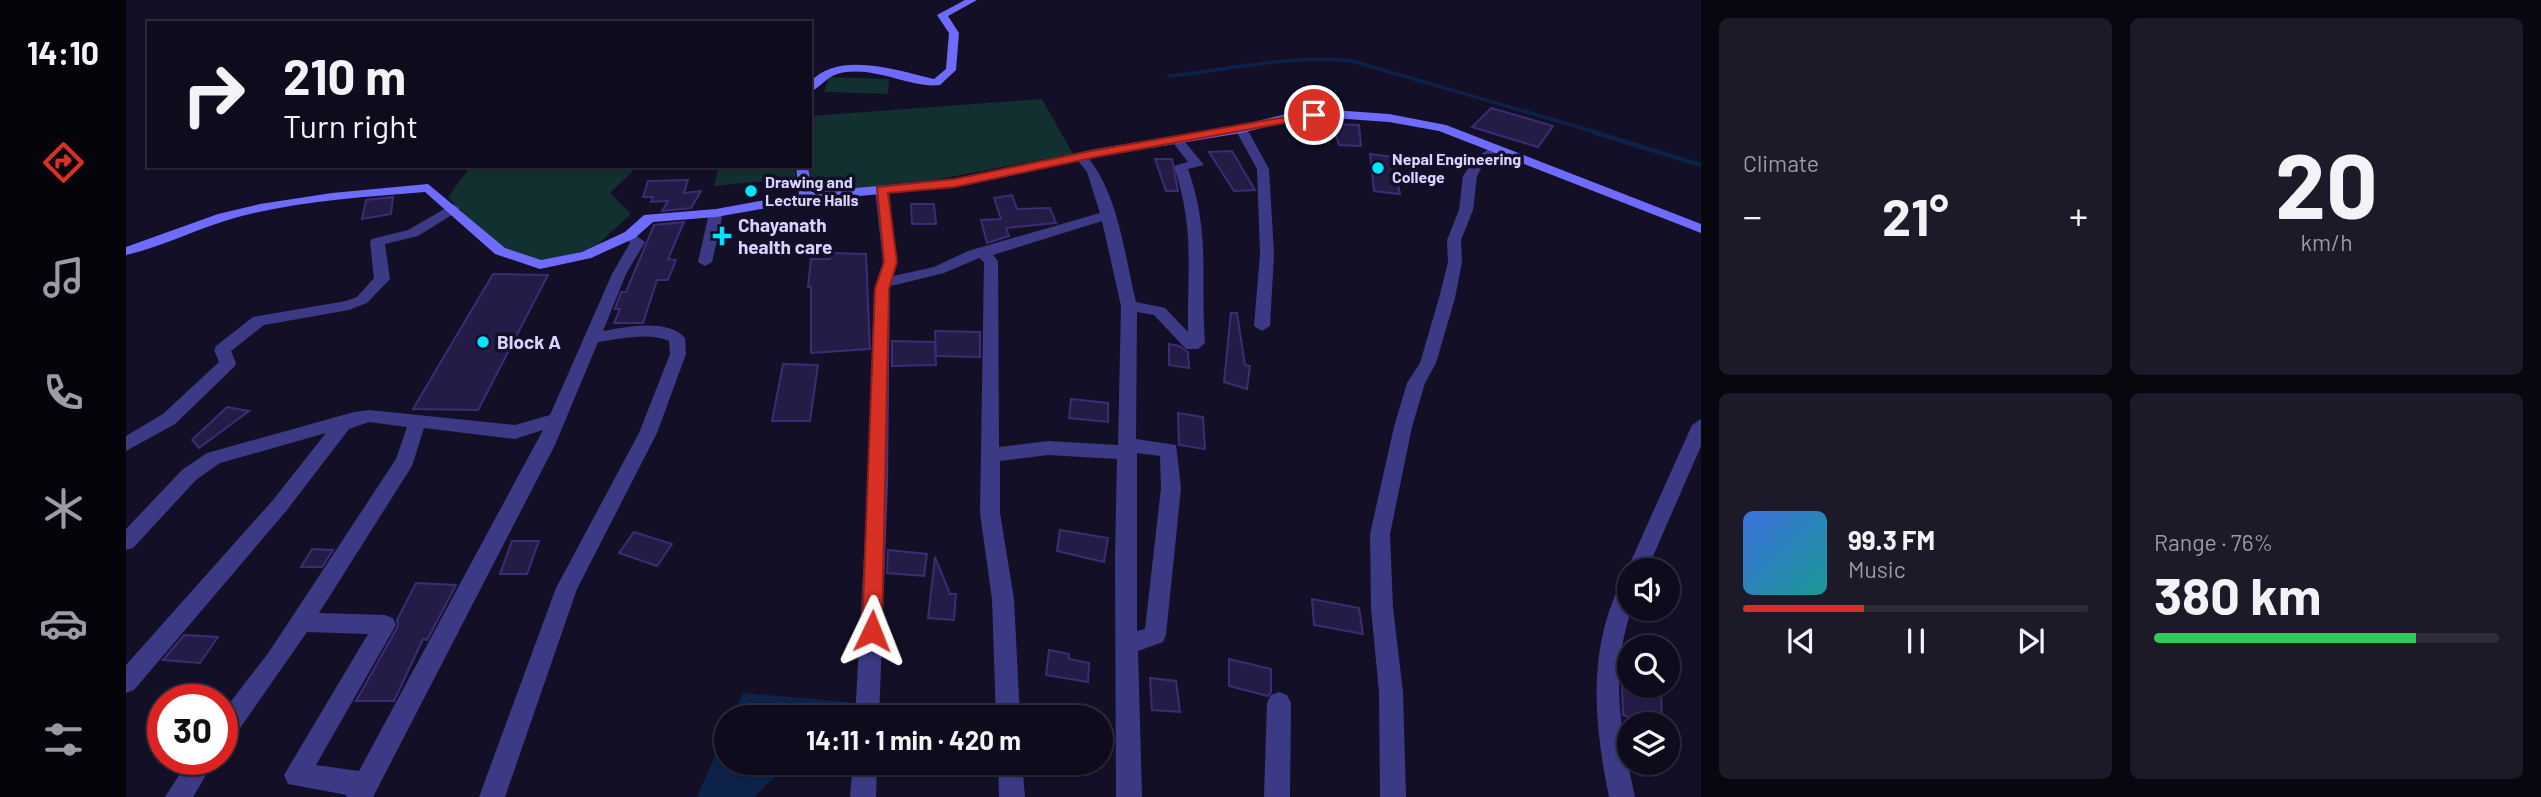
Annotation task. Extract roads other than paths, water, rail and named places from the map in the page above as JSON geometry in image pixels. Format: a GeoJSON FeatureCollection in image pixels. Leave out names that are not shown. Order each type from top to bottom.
{"type":"FeatureCollection","features":[{"type":"Feature","properties":{"kind":"street"},"geometry":{"type":"LineString","coordinates":[[812,86],[816,79],[836,71],[872,69],[936,83],[951,70],[954,33],[942,15],[972,0]]}},
{"type":"Feature","properties":{"kind":"street"},"geometry":{"type":"LineString","coordinates":[[126,251],[161,243],[236,214],[347,194],[428,188],[500,251],[540,265],[586,256],[630,235],[649,218],[716,212],[806,197],[955,183],[1081,157],[1241,129],[1295,116],[1333,114],[1389,118],[1442,128],[1701,229]]}},
{"type":"Feature","properties":{"kind":"street"},"geometry":{"type":"LineString","coordinates":[[1241,129],[1264,169],[1267,254],[1262,326]]}},
{"type":"Feature","properties":{"kind":"street"},"geometry":{"type":"LineString","coordinates":[[1129,306],[1159,311],[1192,345],[1197,343],[1195,314],[1199,270],[1194,210],[1189,200],[1188,183],[1180,166],[1198,165],[1177,140]]}},
{"type":"Feature","properties":{"kind":"street"},"geometry":{"type":"LineString","coordinates":[[1393,797],[1391,692],[1382,608],[1380,534],[1403,427],[1416,383],[1428,363],[1447,298],[1455,262],[1454,240],[1466,210],[1470,176],[1479,161],[1495,149]]}},
{"type":"Feature","properties":{"kind":"street"},"geometry":{"type":"LineString","coordinates":[[1081,157],[1093,171],[1108,215],[1129,306],[1126,645],[1129,797]]}},
{"type":"Feature","properties":{"kind":"street"},"geometry":{"type":"LineString","coordinates":[[802,168],[806,197]]}},
{"type":"Feature","properties":{"kind":"street"},"geometry":{"type":"LineString","coordinates":[[868,705],[884,283],[890,262],[882,190]]}},
{"type":"Feature","properties":{"kind":"street"},"geometry":{"type":"LineString","coordinates":[[126,444],[169,419],[228,363],[222,349],[259,321],[349,305],[362,300],[382,279],[377,242],[413,233],[453,208]]}},
{"type":"Feature","properties":{"kind":"street"},"geometry":{"type":"LineString","coordinates":[[705,262],[716,212]]}},
{"type":"Feature","properties":{"kind":"street"},"geometry":{"type":"LineString","coordinates":[[884,283],[930,272],[973,254],[1108,215]]}},
{"type":"Feature","properties":{"kind":"street"},"geometry":{"type":"LineString","coordinates":[[300,622],[384,625],[297,775],[363,791],[546,445],[619,274],[638,242],[630,235]]}},
{"type":"Feature","properties":{"kind":"street"},"geometry":{"type":"LineString","coordinates":[[983,253],[991,261],[993,288],[990,513],[1003,599],[1007,705]]}},
{"type":"Feature","properties":{"kind":"street"},"geometry":{"type":"LineString","coordinates":[[492,797],[567,588],[648,433],[678,354],[677,338],[664,332],[645,330],[592,338]]}},
{"type":"Feature","properties":{"kind":"street"},"geometry":{"type":"LineString","coordinates":[[126,542],[189,475],[214,458],[354,418],[369,416],[515,432],[555,420]]}},
{"type":"Feature","properties":{"kind":"street"},"geometry":{"type":"LineString","coordinates":[[126,682],[272,514],[343,424],[354,418]]}},
{"type":"Feature","properties":{"kind":"street"},"geometry":{"type":"LineString","coordinates":[[238,710],[300,622],[405,461],[416,422]]}},
{"type":"Feature","properties":{"kind":"street"},"geometry":{"type":"LineString","coordinates":[[1642,558],[1701,425]]}},
{"type":"Feature","properties":{"kind":"street"},"geometry":{"type":"LineString","coordinates":[[990,455],[1048,448],[1169,450],[1171,488],[1155,635],[1126,645]]}},
{"type":"Feature","properties":{"kind":"street"},"geometry":{"type":"LineString","coordinates":[[1617,617],[1605,694],[1606,726],[1622,797]]}},
{"type":"Feature","properties":{"kind":"street"},"geometry":{"type":"LineString","coordinates":[[1277,797],[1279,703]]}},
{"type":"Feature","properties":{"kind":"street"},"geometry":{"type":"LineString","coordinates":[[178,797],[193,775]]}},
{"type":"Feature","properties":{"kind":"street"},"geometry":{"type":"LineString","coordinates":[[863,797],[864,775]]}},
{"type":"Feature","properties":{"kind":"street"},"geometry":{"type":"LineString","coordinates":[[1011,775],[1012,797]]}},
{"type":"Feature","properties":{"kind":"water"},"geometry":{"type":"Polygon","coordinates":[[[743,693],[849,702],[849,705],[738,705],[743,693]]]}},
{"type":"Feature","properties":{"kind":"water"},"geometry":{"type":"Polygon","coordinates":[[[714,758],[714,775],[777,775],[754,797],[697,797],[714,758]]]}},
{"type":"Feature","properties":{"kind":"waterway"},"geometry":{"type":"LineString","coordinates":[[1169,76],[1283,61],[1352,61],[1599,133]]}},
{"type":"Feature","properties":{"kind":"waterway"},"geometry":{"type":"LineString","coordinates":[[1593,132],[1701,165]]}},
{"type":"Feature","properties":{"kind":"place","name":"Nepal Engineering College"},"geometry":{"type":"Point","coordinates":[1378,168]}},
{"type":"Feature","properties":{"kind":"place","name":"Drawing and Lecture Halls"},"geometry":{"type":"Point","coordinates":[751,191]}},
{"type":"Feature","properties":{"kind":"place","name":"Chayanath health care"},"geometry":{"type":"Point","coordinates":[722,236]}},
{"type":"Feature","properties":{"kind":"place","name":"Block A"},"geometry":{"type":"Point","coordinates":[483,342]}}]}
